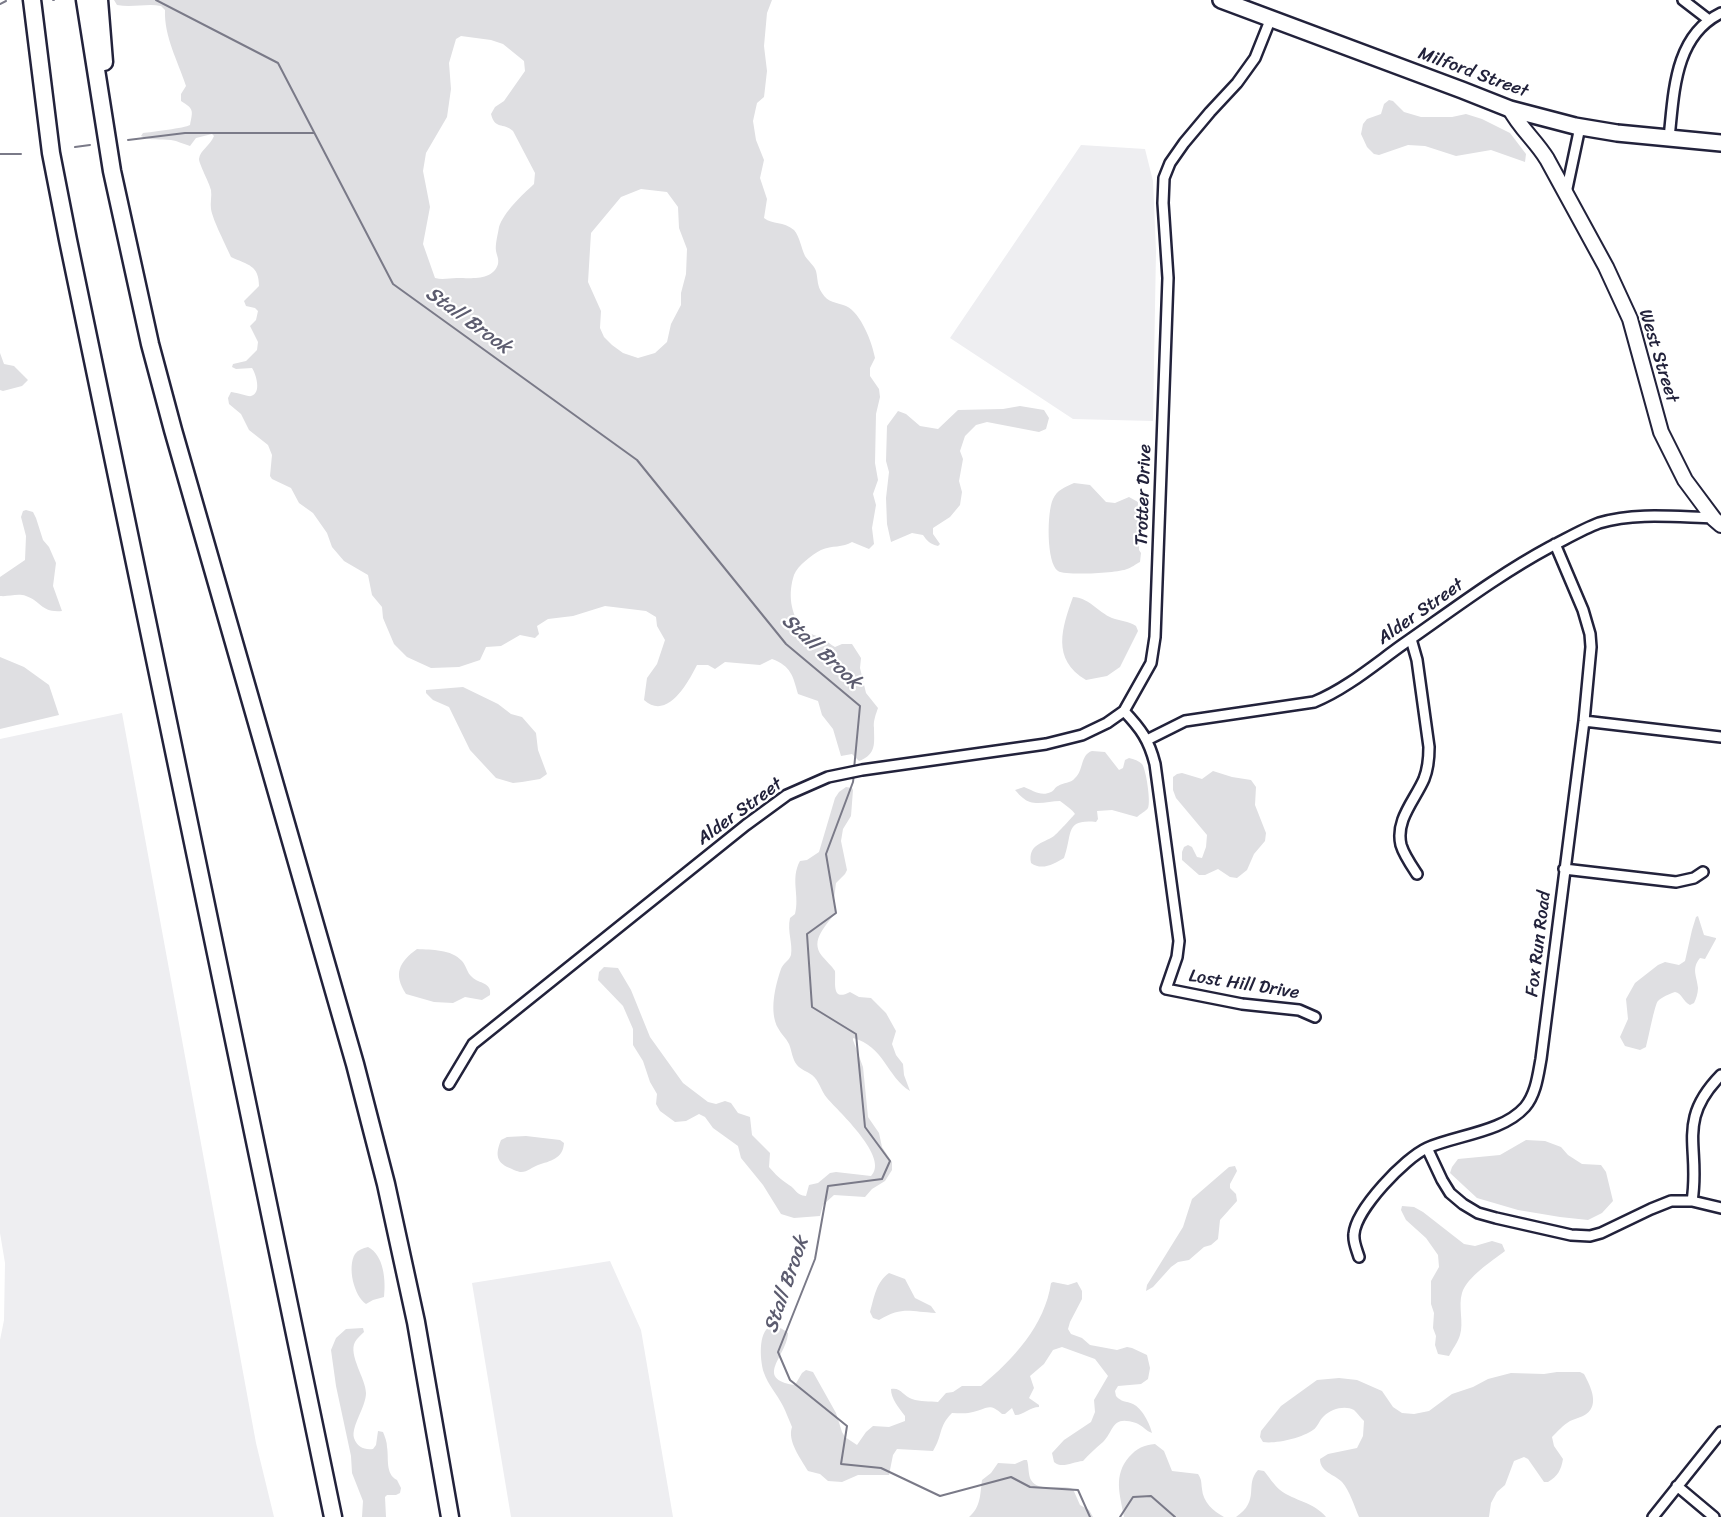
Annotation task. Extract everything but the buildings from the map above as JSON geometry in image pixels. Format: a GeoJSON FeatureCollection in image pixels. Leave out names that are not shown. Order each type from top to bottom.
{"type":"FeatureCollection","features":[{"type":"Feature","properties":{"kind":"highway"},"geometry":{"type":"LineString","coordinates":[[21,0],[74,269],[333,1517]]}},
{"type":"Feature","properties":{"kind":"highway"},"geometry":{"type":"LineString","coordinates":[[32,0],[51,153]]}},
{"type":"Feature","properties":{"kind":"highway"},"geometry":{"type":"LineString","coordinates":[[84,0],[112,171],[143,316],[165,401],[356,1064],[374,1135],[424,1363],[450,1517]]}},
{"type":"Feature","properties":{"kind":"highway"},"geometry":{"type":"LineString","coordinates":[[99,0],[112,171]]}},
{"type":"Feature","properties":{"kind":"main road","name":"Milford Street"},"geometry":{"type":"LineString","coordinates":[[1221,0],[1510,109],[1580,127],[1617,133],[1721,143]]}},
{"type":"Feature","properties":{"kind":"street"},"geometry":{"type":"LineString","coordinates":[[1683,0],[1708,20]]}},
{"type":"Feature","properties":{"kind":"street"},"geometry":{"type":"LineString","coordinates":[[1669,138],[1676,74],[1680,62],[1708,20],[1721,13]]}},
{"type":"Feature","properties":{"kind":"street","name":"Trotter Drive"},"geometry":{"type":"LineString","coordinates":[[1124,711],[1151,663],[1155,637],[1168,278],[1163,203],[1164,178],[1170,163],[1184,143],[1237,83],[1255,58],[1271,18]]}},
{"type":"Feature","properties":{"kind":"street","name":"West Street"},"geometry":{"type":"LineString","coordinates":[[1510,109],[1518,123],[1538,146],[1606,267],[1630,319],[1661,432],[1685,480],[1717,522]]}},
{"type":"Feature","properties":{"kind":"street"},"geometry":{"type":"LineString","coordinates":[[1566,193],[1580,127]]}},
{"type":"Feature","properties":{"kind":"street","name":"Alder Street"},"geometry":{"type":"LineString","coordinates":[[1147,740],[1185,721],[1314,702],[1326,697],[1517,565],[1599,524],[1626,518],[1656,516],[1717,522]]}},
{"type":"Feature","properties":{"kind":"street","name":"Fox Run Road"},"geometry":{"type":"LineString","coordinates":[[1359,1257],[1354,1234],[1364,1211],[1377,1192],[1398,1171],[1427,1149],[1505,1121],[1525,1107],[1536,1084],[1591,657],[1590,634],[1583,610],[1556,544]]}},
{"type":"Feature","properties":{"kind":"street"},"geometry":{"type":"LineString","coordinates":[[1411,639],[1417,660],[1429,747],[1425,777],[1406,811],[1400,833],[1401,844],[1417,874]]}},
{"type":"Feature","properties":{"kind":"street"},"geometry":{"type":"LineString","coordinates":[[1124,711],[1141,729],[1147,740]]}},
{"type":"Feature","properties":{"kind":"street","name":"Alder Street"},"geometry":{"type":"LineString","coordinates":[[449,1084],[473,1044],[746,825],[787,795],[828,777],[849,772],[1046,744],[1082,735],[1107,723],[1124,711]]}},
{"type":"Feature","properties":{"kind":"street"},"geometry":{"type":"LineString","coordinates":[[1584,721],[1721,737]]}},
{"type":"Feature","properties":{"kind":"street","name":"Lost Hill Drive"},"geometry":{"type":"LineString","coordinates":[[1147,740],[1155,764],[1179,941],[1177,957],[1166,989],[1242,1004],[1299,1010],[1315,1017]]}},
{"type":"Feature","properties":{"kind":"street"},"geometry":{"type":"LineString","coordinates":[[1564,869],[1676,882],[1694,878],[1703,872]]}},
{"type":"Feature","properties":{"kind":"street"},"geometry":{"type":"LineString","coordinates":[[1692,1201],[1693,1125],[1700,1101],[1721,1075]]}},
{"type":"Feature","properties":{"kind":"street"},"geometry":{"type":"LineString","coordinates":[[1427,1149],[1450,1193],[1478,1213],[1571,1235],[1590,1236],[1601,1233],[1661,1205],[1681,1200],[1721,1208]]}},
{"type":"Feature","properties":{"kind":"street"},"geometry":{"type":"LineString","coordinates":[[1653,1517],[1721,1432]]}},
{"type":"Feature","properties":{"kind":"street"},"geometry":{"type":"LineString","coordinates":[[1677,1486],[1714,1517]]}},
{"type":"Feature","properties":{"kind":"shaded area"},"geometry":{"type":"Polygon","coordinates":[[[114,0],[772,0],[767,13],[764,46],[767,71],[764,97],[757,103],[753,121],[756,140],[764,160],[760,178],[767,199],[764,218],[794,230],[805,256],[815,269],[819,288],[824,296],[846,306],[861,321],[874,351],[875,358],[870,368],[870,376],[879,389],[880,397],[876,414],[875,463],[878,480],[873,494],[876,505],[872,528],[874,544],[869,549],[852,542],[821,550],[796,571],[791,589],[791,603],[795,617],[805,631],[835,647],[852,644],[861,658],[860,668],[866,693],[878,708],[874,723],[873,748],[869,755],[859,761],[852,754],[841,756],[833,729],[822,715],[818,701],[798,694],[790,672],[772,659],[760,665],[725,662],[715,669],[708,665],[697,665],[682,690],[669,703],[661,706],[644,700],[647,678],[657,664],[665,640],[657,626],[656,617],[646,611],[605,606],[573,616],[548,619],[537,626],[539,634],[535,638],[520,635],[501,646],[486,647],[480,660],[459,667],[431,668],[407,657],[394,644],[383,618],[382,607],[372,595],[368,575],[344,561],[332,547],[327,533],[313,513],[299,503],[291,488],[272,479],[270,476],[272,455],[268,445],[249,430],[241,414],[229,404],[228,398],[231,392],[251,396],[257,387],[252,368],[232,367],[233,364],[246,361],[257,350],[258,342],[250,326],[256,320],[258,311],[246,306],[244,301],[259,286],[257,274],[247,264],[231,257],[212,214],[211,190],[199,159],[214,136],[212,134],[196,138],[190,146],[174,140],[141,136],[143,133],[187,126],[190,125],[191,120],[190,108],[181,101],[181,94],[186,86],[169,39],[165,10],[156,5],[117,5],[114,0]],[[461,36],[456,39],[449,63],[451,89],[447,117],[426,153],[423,171],[430,207],[423,244],[435,278],[441,279],[487,276],[495,269],[498,262],[496,242],[501,221],[519,198],[534,184],[535,173],[513,131],[497,124],[491,114],[495,107],[504,101],[525,71],[524,61],[503,44],[461,36]],[[641,189],[621,197],[591,233],[588,282],[601,311],[600,328],[604,337],[623,353],[638,358],[655,353],[667,342],[671,324],[681,305],[687,249],[679,228],[678,207],[667,192],[641,189]]]}},
{"type":"Feature","properties":{"kind":"shaded area"},"geometry":{"type":"Polygon","coordinates":[[[1389,100],[1404,112],[1421,117],[1452,117],[1466,114],[1482,119],[1510,133],[1526,154],[1525,162],[1491,150],[1456,156],[1425,146],[1408,145],[1379,155],[1374,154],[1367,147],[1361,134],[1363,124],[1367,119],[1381,114],[1384,104],[1389,100]]]}},
{"type":"Feature","properties":{"kind":"shaded area"},"geometry":{"type":"Polygon","coordinates":[[[1081,145],[1145,149],[1153,181],[1156,251],[1153,421],[1073,419],[950,338],[1081,145]]]}},
{"type":"Feature","properties":{"kind":"shaded area"},"geometry":{"type":"Polygon","coordinates":[[[0,353],[4,364],[14,366],[28,380],[22,386],[0,390],[0,353]]]}},
{"type":"Feature","properties":{"kind":"shaded area"},"geometry":{"type":"Polygon","coordinates":[[[1020,406],[1044,410],[1049,418],[1046,429],[1039,432],[987,422],[976,425],[965,436],[960,451],[963,459],[959,481],[962,492],[960,505],[950,517],[933,528],[933,534],[940,544],[938,546],[927,541],[923,535],[912,533],[891,542],[887,524],[886,498],[889,472],[886,461],[887,426],[898,411],[906,414],[920,426],[938,429],[958,410],[1003,409],[1020,406]]]}},
{"type":"Feature","properties":{"kind":"shaded area"},"geometry":{"type":"Polygon","coordinates":[[[1074,483],[1090,485],[1106,502],[1115,503],[1129,497],[1138,502],[1140,562],[1114,572],[1081,574],[1058,571],[1051,558],[1049,525],[1051,505],[1057,493],[1074,483]]]}},
{"type":"Feature","properties":{"kind":"shaded area"},"geometry":{"type":"Polygon","coordinates":[[[23,511],[33,512],[43,540],[56,563],[53,586],[62,611],[45,608],[23,595],[0,596],[0,577],[25,560],[26,536],[21,517],[23,511]]]}},
{"type":"Feature","properties":{"kind":"shaded area"},"geometry":{"type":"Polygon","coordinates":[[[1073,597],[1083,599],[1112,618],[1136,626],[1138,631],[1120,667],[1107,676],[1086,680],[1068,663],[1062,642],[1065,620],[1073,597]]]}},
{"type":"Feature","properties":{"kind":"shaded area"},"geometry":{"type":"Polygon","coordinates":[[[0,657],[24,667],[49,685],[59,715],[0,729],[0,657]]]}},
{"type":"Feature","properties":{"kind":"shaded area"},"geometry":{"type":"Polygon","coordinates":[[[463,687],[498,704],[511,714],[522,717],[536,733],[538,750],[547,774],[540,779],[513,783],[496,778],[470,750],[449,707],[433,700],[426,693],[426,690],[463,687]]]}},
{"type":"Feature","properties":{"kind":"shaded area"},"geometry":{"type":"Polygon","coordinates":[[[122,713],[256,1443],[274,1517],[0,1517],[0,1340],[4,1320],[5,1263],[0,1233],[0,739],[122,713]]]}},
{"type":"Feature","properties":{"kind":"shaded area"},"geometry":{"type":"Polygon","coordinates":[[[1092,751],[1105,752],[1119,770],[1129,758],[1142,764],[1148,786],[1148,808],[1137,817],[1112,810],[1097,811],[1096,822],[1079,823],[1071,830],[1064,858],[1048,866],[1031,863],[1034,848],[1054,836],[1075,814],[1060,801],[1031,802],[1015,790],[1024,787],[1040,793],[1052,791],[1078,775],[1084,759],[1092,751]]]}},
{"type":"Feature","properties":{"kind":"shaded area"},"geometry":{"type":"Polygon","coordinates":[[[1213,771],[1251,780],[1256,787],[1255,805],[1266,833],[1265,841],[1254,854],[1247,870],[1237,878],[1230,877],[1218,869],[1205,875],[1199,875],[1182,860],[1184,847],[1188,845],[1192,847],[1197,857],[1202,858],[1207,835],[1176,798],[1173,790],[1173,777],[1182,773],[1202,779],[1213,771]]]}},
{"type":"Feature","properties":{"kind":"shaded area"},"geometry":{"type":"Polygon","coordinates":[[[846,787],[853,790],[851,816],[843,829],[841,841],[847,870],[836,883],[834,899],[836,912],[818,938],[818,950],[835,971],[837,993],[840,995],[850,992],[859,997],[871,998],[886,1013],[896,1031],[892,1044],[903,1064],[910,1091],[902,1085],[872,1048],[853,1038],[863,1067],[868,1117],[879,1133],[882,1147],[892,1162],[892,1170],[885,1181],[872,1189],[865,1197],[834,1195],[823,1205],[820,1216],[794,1218],[781,1214],[763,1185],[741,1158],[738,1146],[713,1128],[705,1117],[699,1114],[686,1121],[675,1122],[660,1111],[656,1104],[657,1094],[643,1061],[633,1045],[633,1029],[623,1006],[598,980],[599,972],[604,967],[618,968],[631,990],[650,1037],[683,1083],[708,1102],[731,1103],[738,1113],[750,1117],[752,1135],[770,1153],[769,1167],[798,1193],[806,1196],[809,1185],[818,1183],[830,1173],[871,1176],[875,1168],[869,1147],[827,1098],[814,1077],[797,1065],[789,1044],[775,1022],[774,1014],[775,991],[779,976],[782,967],[791,955],[789,923],[790,918],[795,914],[797,868],[800,861],[807,860],[819,852],[835,798],[846,787]]]}},
{"type":"Feature","properties":{"kind":"shaded area"},"geometry":{"type":"Polygon","coordinates":[[[1698,916],[1704,935],[1716,939],[1705,959],[1700,958],[1696,966],[1698,988],[1694,1003],[1690,1005],[1675,992],[1661,998],[1655,1008],[1646,1047],[1640,1050],[1625,1046],[1620,1037],[1628,1019],[1626,999],[1635,983],[1658,965],[1665,962],[1679,965],[1685,961],[1692,930],[1698,916]]]}},
{"type":"Feature","properties":{"kind":"shaded area"},"geometry":{"type":"Polygon","coordinates":[[[417,949],[441,951],[458,957],[472,977],[489,988],[490,995],[482,1000],[465,997],[453,1003],[434,1002],[406,994],[400,980],[400,969],[406,959],[417,949]]]}},
{"type":"Feature","properties":{"kind":"shaded area"},"geometry":{"type":"Polygon","coordinates":[[[526,1136],[560,1140],[564,1143],[561,1153],[523,1172],[507,1167],[498,1158],[501,1140],[507,1137],[526,1136]]]}},
{"type":"Feature","properties":{"kind":"shaded area"},"geometry":{"type":"Polygon","coordinates":[[[1526,1140],[1545,1141],[1561,1147],[1568,1155],[1582,1164],[1601,1165],[1606,1172],[1613,1201],[1602,1213],[1588,1220],[1518,1210],[1477,1198],[1450,1173],[1458,1159],[1500,1155],[1526,1140]]]}},
{"type":"Feature","properties":{"kind":"shaded area"},"geometry":{"type":"Polygon","coordinates":[[[1235,1166],[1237,1171],[1230,1188],[1236,1194],[1237,1201],[1220,1220],[1218,1239],[1189,1260],[1178,1262],[1171,1267],[1153,1287],[1146,1291],[1147,1285],[1183,1227],[1192,1199],[1229,1167],[1235,1166]]]}},
{"type":"Feature","properties":{"kind":"shaded area"},"geometry":{"type":"Polygon","coordinates":[[[1402,1206],[1414,1207],[1423,1212],[1464,1244],[1475,1246],[1492,1241],[1502,1244],[1505,1251],[1481,1270],[1465,1287],[1461,1298],[1460,1335],[1449,1356],[1438,1354],[1433,1328],[1431,1281],[1439,1267],[1438,1255],[1426,1238],[1406,1220],[1401,1210],[1402,1206]]]}},
{"type":"Feature","properties":{"kind":"shaded area"},"geometry":{"type":"Polygon","coordinates":[[[368,1247],[381,1262],[385,1291],[384,1297],[366,1304],[355,1288],[352,1266],[355,1254],[368,1247]]]}},
{"type":"Feature","properties":{"kind":"shaded area"},"geometry":{"type":"Polygon","coordinates":[[[610,1261],[641,1330],[673,1517],[511,1517],[472,1283],[610,1261]]]}},
{"type":"Feature","properties":{"kind":"shaded area"},"geometry":{"type":"Polygon","coordinates":[[[889,1273],[905,1279],[915,1298],[931,1306],[936,1313],[901,1311],[879,1320],[873,1318],[870,1312],[876,1291],[881,1281],[889,1273]]]}},
{"type":"Feature","properties":{"kind":"shaded area"},"geometry":{"type":"Polygon","coordinates":[[[1053,1282],[1068,1285],[1077,1282],[1082,1291],[1082,1299],[1068,1329],[1071,1334],[1082,1338],[1090,1345],[1117,1350],[1127,1347],[1147,1355],[1150,1368],[1148,1379],[1141,1384],[1118,1386],[1115,1391],[1116,1396],[1120,1399],[1139,1409],[1152,1433],[1136,1423],[1118,1422],[1103,1442],[1083,1461],[1064,1465],[1054,1462],[1052,1453],[1064,1440],[1091,1422],[1095,1412],[1094,1400],[1108,1376],[1095,1359],[1062,1347],[1053,1350],[1044,1364],[1030,1376],[1034,1388],[1029,1398],[1039,1407],[1018,1415],[1015,1415],[1012,1408],[1002,1414],[991,1407],[968,1413],[952,1413],[942,1427],[933,1451],[897,1449],[893,1455],[889,1475],[858,1475],[842,1482],[828,1481],[820,1474],[808,1471],[793,1444],[792,1427],[781,1402],[764,1373],[761,1346],[766,1330],[778,1327],[788,1333],[775,1365],[776,1378],[795,1385],[806,1370],[813,1372],[836,1413],[845,1437],[857,1445],[873,1426],[889,1427],[905,1421],[905,1416],[894,1400],[891,1389],[897,1389],[915,1400],[938,1402],[946,1393],[953,1392],[962,1386],[981,1386],[1016,1353],[1035,1327],[1053,1282]]]}},
{"type":"Feature","properties":{"kind":"shaded area"},"geometry":{"type":"Polygon","coordinates":[[[363,1328],[364,1332],[353,1347],[366,1393],[354,1438],[361,1447],[373,1449],[376,1445],[378,1431],[383,1432],[387,1443],[389,1470],[401,1488],[400,1493],[385,1497],[386,1517],[362,1517],[363,1501],[352,1473],[351,1456],[331,1350],[336,1338],[346,1329],[363,1328]]]}},
{"type":"Feature","properties":{"kind":"shaded area"},"geometry":{"type":"Polygon","coordinates":[[[1511,1373],[1584,1374],[1593,1396],[1592,1407],[1583,1416],[1567,1423],[1552,1437],[1554,1446],[1563,1459],[1557,1475],[1548,1482],[1544,1482],[1528,1459],[1524,1457],[1514,1461],[1505,1485],[1497,1492],[1491,1503],[1489,1517],[1359,1517],[1345,1485],[1322,1467],[1320,1459],[1328,1454],[1357,1448],[1363,1436],[1364,1421],[1354,1410],[1338,1408],[1330,1411],[1315,1429],[1296,1438],[1263,1442],[1260,1437],[1261,1431],[1281,1406],[1317,1380],[1339,1378],[1357,1380],[1382,1391],[1393,1407],[1402,1413],[1414,1414],[1429,1411],[1452,1394],[1488,1379],[1511,1373]]]}},
{"type":"Feature","properties":{"kind":"shaded area"},"geometry":{"type":"Polygon","coordinates":[[[1155,1444],[1164,1451],[1172,1471],[1198,1474],[1206,1502],[1224,1517],[1124,1517],[1119,1486],[1121,1471],[1135,1451],[1155,1444]]]}},
{"type":"Feature","properties":{"kind":"shaded area"},"geometry":{"type":"Polygon","coordinates":[[[1027,1460],[1030,1478],[1035,1484],[1044,1487],[1073,1489],[1080,1505],[1089,1510],[1093,1517],[969,1517],[978,1505],[982,1480],[998,1463],[1015,1464],[1027,1460]]]}},
{"type":"Feature","properties":{"kind":"shaded area"},"geometry":{"type":"Polygon","coordinates":[[[1258,1470],[1264,1471],[1280,1490],[1316,1508],[1326,1517],[1236,1517],[1248,1505],[1252,1481],[1258,1470]]]}},
{"type":"Feature","properties":{"kind":"waterway","name":"Stall Brook"},"geometry":{"type":"LineString","coordinates":[[156,0],[278,63],[393,284],[637,460],[786,644],[860,706],[854,769]]}},
{"type":"Feature","properties":{"kind":"waterway","name":"Stall Brook"},"geometry":{"type":"LineString","coordinates":[[0,4],[6,1]]}},
{"type":"Feature","properties":{"kind":"waterway","name":"Stall Brook"},"geometry":{"type":"LineString","coordinates":[[128,140],[185,133],[314,133]]}},
{"type":"Feature","properties":{"kind":"waterway","name":"Stall Brook"},"geometry":{"type":"LineString","coordinates":[[75,147],[90,145]]}},
{"type":"Feature","properties":{"kind":"waterway","name":"Stall Brook"},"geometry":{"type":"LineString","coordinates":[[0,154],[21,154]]}},
{"type":"Feature","properties":{"kind":"waterway","name":"Stall Brook"},"geometry":{"type":"LineString","coordinates":[[854,774],[826,854],[836,913],[807,934],[812,1007],[856,1034],[865,1127],[890,1161],[882,1179],[828,1186],[815,1259],[778,1352],[790,1380],[847,1426],[841,1464],[881,1468],[940,1496],[1011,1477],[1030,1487],[1078,1490],[1090,1517]]}},
{"type":"Feature","properties":{"kind":"waterway","name":"Stall Brook"},"geometry":{"type":"LineString","coordinates":[[1120,1517],[1133,1497],[1151,1496],[1175,1517]]}}]}
